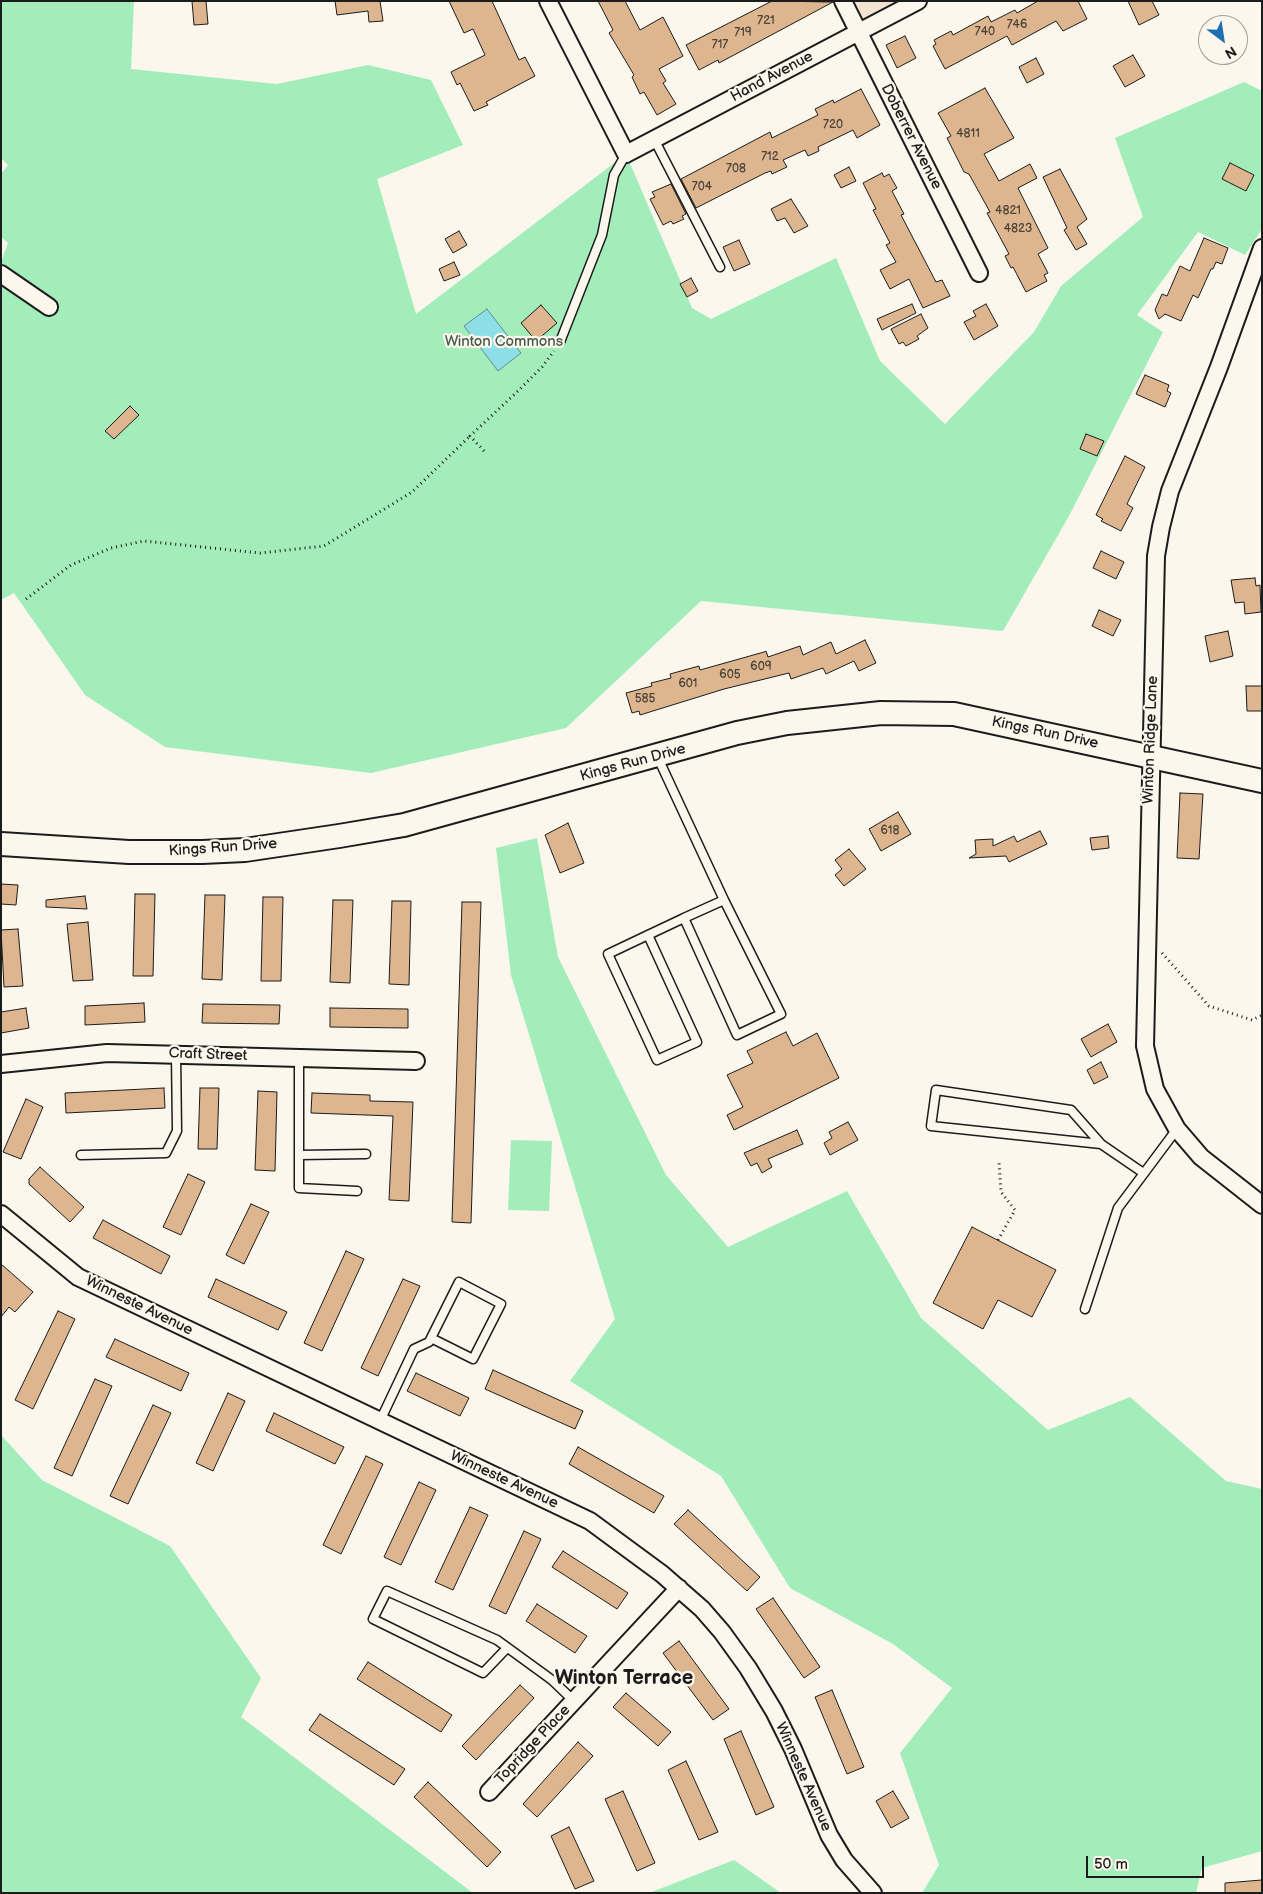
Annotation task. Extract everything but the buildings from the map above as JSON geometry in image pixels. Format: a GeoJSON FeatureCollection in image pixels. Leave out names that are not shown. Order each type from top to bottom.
{"type":"FeatureCollection","features":[{"type":"Feature","properties":{"kind":"street"},"geometry":{"type":"LineString","coordinates":[[548,1],[626,154]]}},
{"type":"Feature","properties":{"kind":"street","name":"Doberrer Avenue"},"geometry":{"type":"LineString","coordinates":[[843,1],[980,273]]}},
{"type":"Feature","properties":{"kind":"street","name":"Hand Avenue"},"geometry":{"type":"LineString","coordinates":[[626,154],[918,1]]}},
{"type":"Feature","properties":{"kind":"street","name":"Winton Ridge Lane"},"geometry":{"type":"LineString","coordinates":[[1262,248],[1219,367],[1170,491],[1160,526],[1156,556],[1144,1046],[1155,1089],[1176,1129],[1202,1157],[1262,1205]]}},
{"type":"Feature","properties":{"kind":"street"},"geometry":{"type":"LineString","coordinates":[[1,274],[49,307]]}},
{"type":"Feature","properties":{"kind":"street","name":"Kings Run Drive"},"geometry":{"type":"LineString","coordinates":[[1,844],[129,852],[245,850],[404,825],[737,734],[787,723],[881,713],[954,714],[1262,781]]}},
{"type":"Feature","properties":{"kind":"street","name":"Craft Street"},"geometry":{"type":"LineString","coordinates":[[1,1064],[106,1054],[176,1054],[416,1061]]}},
{"type":"Feature","properties":{"kind":"street","name":"Winneste Avenue"},"geometry":{"type":"LineString","coordinates":[[1,1214],[78,1277],[590,1521],[627,1546],[679,1588],[722,1632],[748,1668],[794,1749],[829,1835],[844,1860],[873,1893]]}},
{"type":"Feature","properties":{"kind":"street","name":"Topridge Place"},"geometry":{"type":"LineString","coordinates":[[489,1792],[679,1588]]}},
{"type":"Feature","properties":{"kind":"lane"},"geometry":{"type":"LineString","coordinates":[[654,139],[720,267]]}},
{"type":"Feature","properties":{"kind":"lane"},"geometry":{"type":"LineString","coordinates":[[560,342],[602,235],[614,175],[626,154]]}},
{"type":"Feature","properties":{"kind":"lane"},"geometry":{"type":"LineString","coordinates":[[657,756],[724,900],[781,1014],[737,1035],[684,918]]}},
{"type":"Feature","properties":{"kind":"lane"},"geometry":{"type":"LineString","coordinates":[[648,935],[697,1042],[657,1060],[608,954],[648,935],[684,918],[724,900]]}},
{"type":"Feature","properties":{"kind":"lane"},"geometry":{"type":"LineString","coordinates":[[81,1155],[166,1153],[177,1131],[176,1054]]}},
{"type":"Feature","properties":{"kind":"lane"},"geometry":{"type":"LineString","coordinates":[[299,1057],[299,1188],[357,1191]]}},
{"type":"Feature","properties":{"kind":"lane"},"geometry":{"type":"LineString","coordinates":[[1101,1144],[931,1126],[936,1090],[1071,1110],[1101,1144],[1142,1172]]}},
{"type":"Feature","properties":{"kind":"lane"},"geometry":{"type":"LineString","coordinates":[[1085,1309],[1118,1208],[1142,1172],[1176,1129]]}},
{"type":"Feature","properties":{"kind":"lane"},"geometry":{"type":"LineString","coordinates":[[299,1155],[366,1154]]}},
{"type":"Feature","properties":{"kind":"lane"},"geometry":{"type":"LineString","coordinates":[[380,1421],[414,1349],[429,1342],[431,1338],[459,1282],[501,1304],[473,1359],[431,1338]]}},
{"type":"Feature","properties":{"kind":"lane"},"geometry":{"type":"LineString","coordinates":[[507,1648],[484,1673],[373,1619],[387,1590],[497,1640],[552,1680],[574,1701]]}},
{"type":"Feature","properties":{"kind":"path"},"geometry":{"type":"LineString","coordinates":[[26,599],[71,565],[111,548],[144,541],[260,553],[324,546],[412,492],[542,367],[560,342]]}},
{"type":"Feature","properties":{"kind":"path"},"geometry":{"type":"LineString","coordinates":[[470,436],[484,451]]}},
{"type":"Feature","properties":{"kind":"path"},"geometry":{"type":"LineString","coordinates":[[1146,947],[1163,953],[1209,1006],[1252,1020],[1262,1015]]}},
{"type":"Feature","properties":{"kind":"path"},"geometry":{"type":"LineString","coordinates":[[998,1240],[1015,1210],[1001,1192],[999,1162]]}},
{"type":"Feature","properties":{"kind":"shaded area"},"geometry":{"type":"Polygon","coordinates":[[[843,1],[918,1],[858,31],[843,1]]]}},
{"type":"Feature","properties":{"kind":"green space","name":"Winton Commons"},"geometry":{"type":"Polygon","coordinates":[[[1,1],[134,1],[131,69],[277,84],[368,65],[431,80],[463,145],[377,179],[416,314],[626,154],[692,308],[711,319],[836,258],[880,361],[945,424],[1034,332],[1061,286],[1143,217],[1115,138],[1244,82],[1262,91],[1262,229],[1245,255],[1198,232],[1137,315],[1163,332],[1069,516],[1003,631],[701,601],[566,728],[371,773],[165,747],[85,695],[14,593],[1,600],[1,262],[8,243],[1,237],[1,174],[8,165],[1,158],[1,1]]]}},
{"type":"Feature","properties":{"kind":"green space"},"geometry":{"type":"Polygon","coordinates":[[[537,838],[558,957],[666,1175],[728,1247],[847,1191],[921,1318],[1048,1430],[1130,1397],[1226,1481],[1262,1489],[1262,1851],[1202,1868],[1196,1893],[922,1893],[939,1865],[900,1753],[952,1688],[893,1644],[790,1588],[721,1476],[570,1381],[615,1319],[511,975],[496,848],[537,838]]]}},
{"type":"Feature","properties":{"kind":"green space"},"geometry":{"type":"Polygon","coordinates":[[[511,1140],[552,1141],[549,1211],[508,1210],[511,1140]]]}},
{"type":"Feature","properties":{"kind":"green space"},"geometry":{"type":"Polygon","coordinates":[[[1,1435],[42,1480],[170,1546],[261,1678],[241,1717],[473,1893],[1,1893],[1,1435]]]}},
{"type":"Feature","properties":{"kind":"green space"},"geometry":{"type":"Polygon","coordinates":[[[734,1860],[781,1893],[649,1893],[734,1860]]]}},
{"type":"Feature","properties":{"kind":"water"},"geometry":{"type":"Polygon","coordinates":[[[487,309],[521,353],[498,371],[464,326],[487,309]]]}},
{"type":"Feature","properties":{"kind":"district","name":"Winton Terrace"},"geometry":{"type":"Point","coordinates":[624,1679]}}]}
